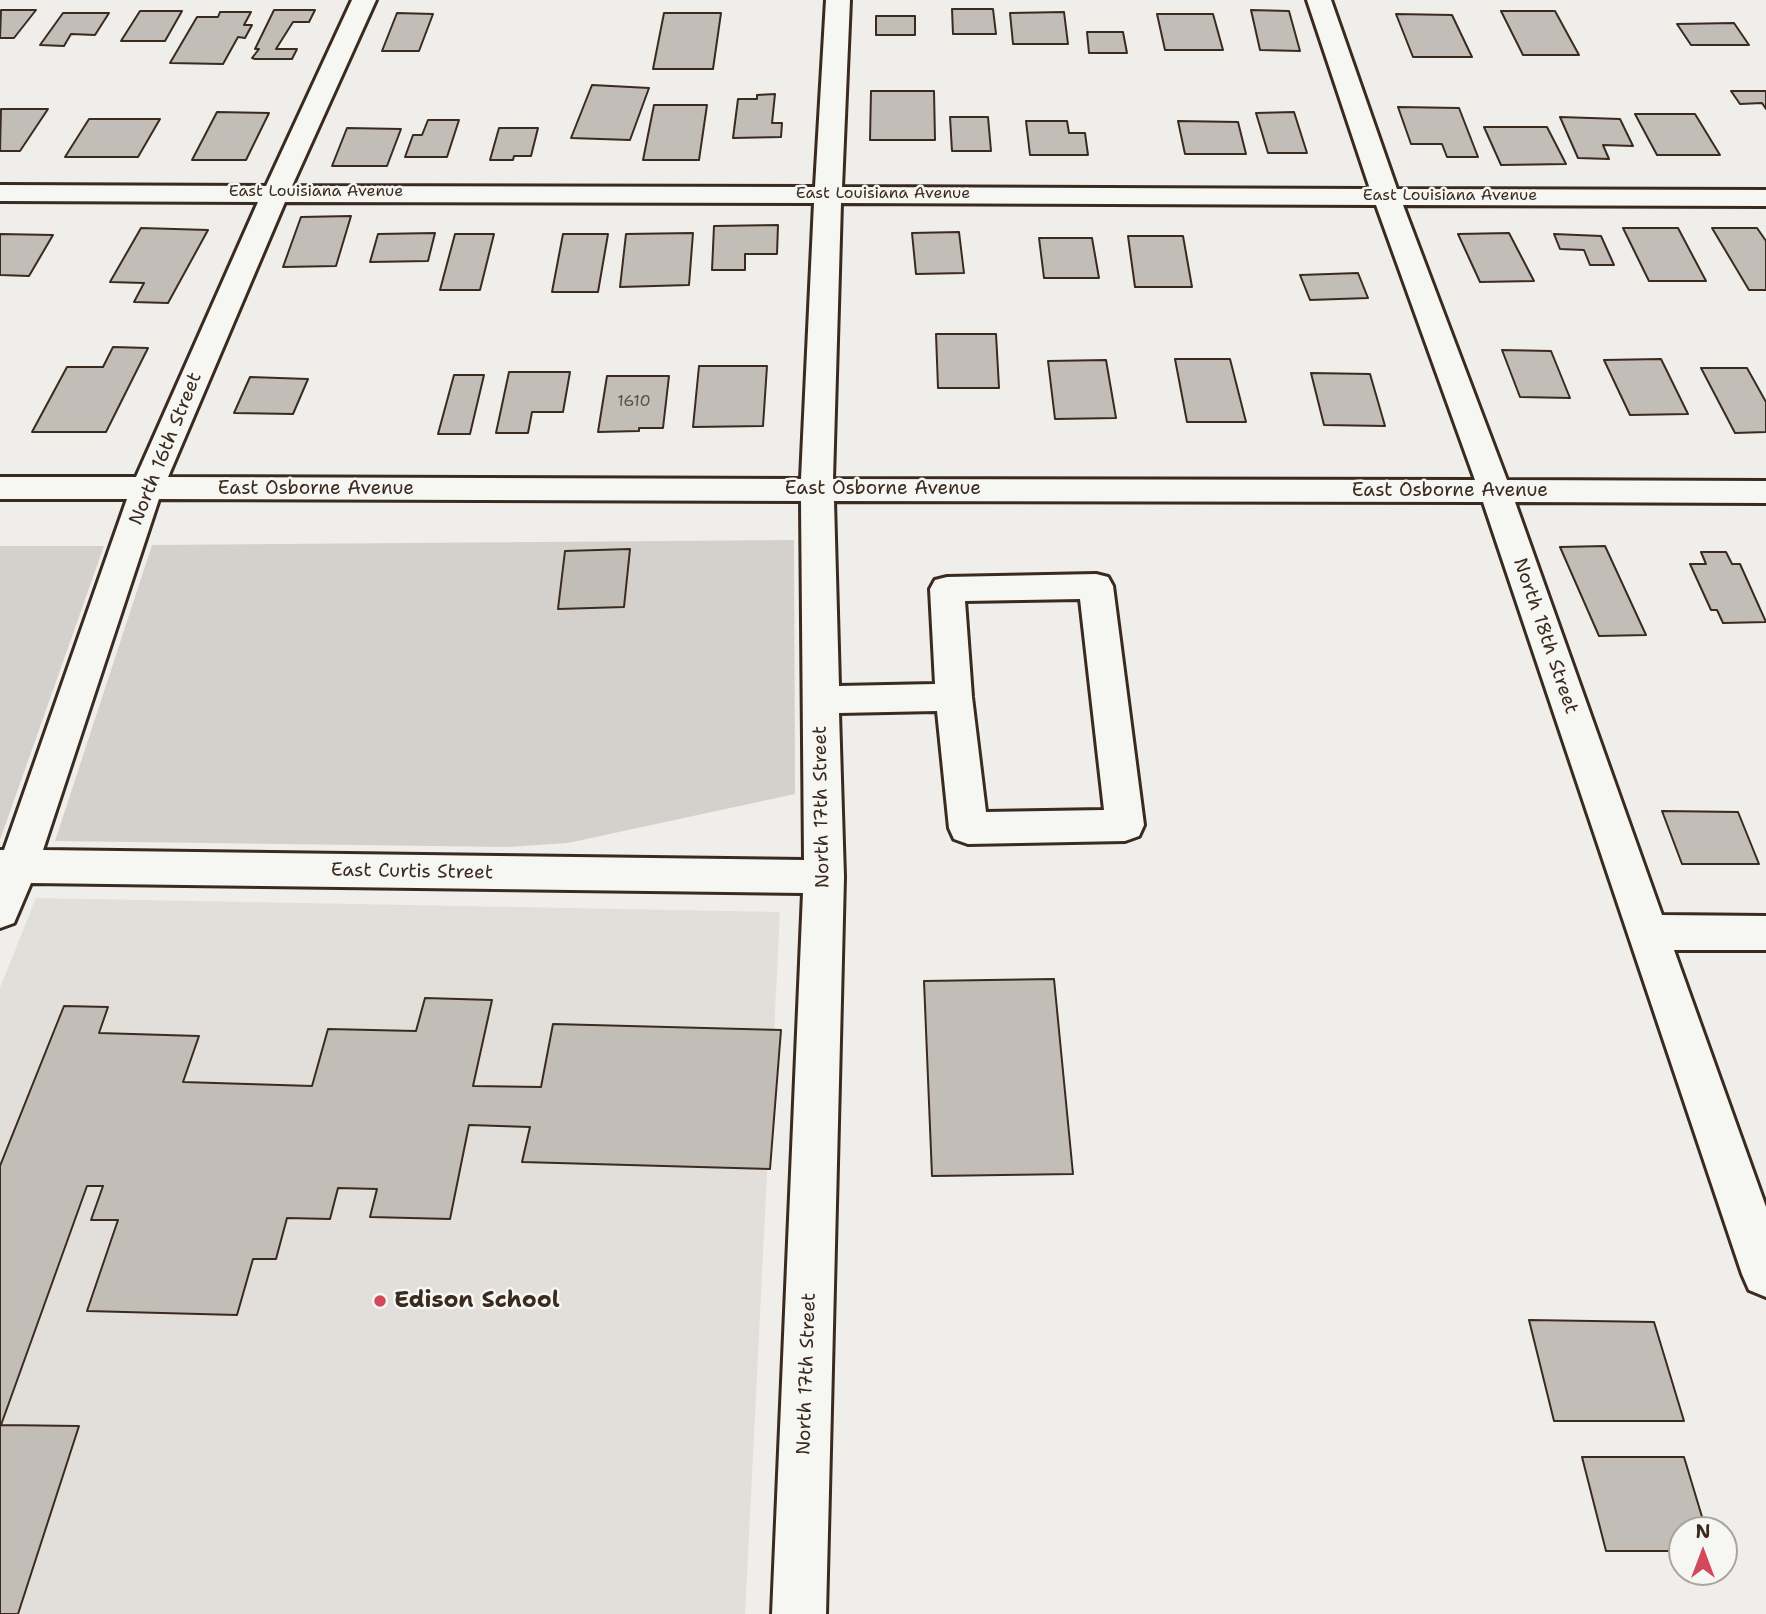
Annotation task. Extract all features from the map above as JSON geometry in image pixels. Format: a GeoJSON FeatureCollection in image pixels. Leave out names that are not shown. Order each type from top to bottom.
{"type":"FeatureCollection","features":[{"type":"Feature","properties":{"kind":"street","name":"North 16th Street"},"geometry":{"type":"LineString","coordinates":[[0,911],[9,866],[147,488],[276,192],[364,0]]}},
{"type":"Feature","properties":{"kind":"street","name":"North 17th Street"},"geometry":{"type":"LineString","coordinates":[[799,1614],[824,877],[817,489],[838,0]]}},
{"type":"Feature","properties":{"kind":"street","name":"North 18th Street"},"geometry":{"type":"LineString","coordinates":[[1319,0],[1386,196],[1495,491],[1766,1274]]}},
{"type":"Feature","properties":{"kind":"street","name":"East Louisiana Avenue"},"geometry":{"type":"LineString","coordinates":[[0,193],[1766,198]]}},
{"type":"Feature","properties":{"kind":"street","name":"East Osborne Avenue"},"geometry":{"type":"LineString","coordinates":[[0,488],[1766,492]]}},
{"type":"Feature","properties":{"kind":"street"},"geometry":{"type":"LineString","coordinates":[[1096,586],[1125,825],[968,828],[954,697],[947,589],[1096,586]]}},
{"type":"Feature","properties":{"kind":"street"},"geometry":{"type":"LineString","coordinates":[[821,700],[954,697]]}},
{"type":"Feature","properties":{"kind":"street","name":"East Curtis Street"},"geometry":{"type":"LineString","coordinates":[[9,866],[824,877]]}},
{"type":"Feature","properties":{"kind":"street"},"geometry":{"type":"LineString","coordinates":[[1648,932],[1766,933]]}},
{"type":"Feature","properties":{"kind":"shaded area"},"geometry":{"type":"Polygon","coordinates":[[[794,540],[795,794],[568,843],[509,847],[55,841],[152,545],[794,540]]]}},
{"type":"Feature","properties":{"kind":"shaded area"},"geometry":{"type":"Polygon","coordinates":[[[0,546],[104,546],[0,840],[0,546]]]}},
{"type":"Feature","properties":{"kind":"shaded area","name":"Edison School"},"geometry":{"type":"Polygon","coordinates":[[[36,898],[780,912],[745,1614],[0,1614],[0,988],[36,898]]]}},
{"type":"Feature","properties":{"kind":"building"},"geometry":{"type":"Polygon","coordinates":[[[952,9],[993,9],[996,34],[953,34],[952,9]]]}},
{"type":"Feature","properties":{"kind":"building"},"geometry":{"type":"Polygon","coordinates":[[[1,10],[36,10],[14,38],[0,38],[1,10]]]}},
{"type":"Feature","properties":{"kind":"building"},"geometry":{"type":"Polygon","coordinates":[[[274,10],[315,10],[309,22],[293,22],[276,49],[297,49],[292,59],[252,58],[259,49],[255,49],[274,10]]]}},
{"type":"Feature","properties":{"kind":"building"},"geometry":{"type":"Polygon","coordinates":[[[1251,10],[1289,11],[1300,51],[1260,50],[1251,10]]]}},
{"type":"Feature","properties":{"kind":"building"},"geometry":{"type":"Polygon","coordinates":[[[140,11],[182,11],[165,41],[121,41],[140,11]]]}},
{"type":"Feature","properties":{"kind":"building"},"geometry":{"type":"Polygon","coordinates":[[[1501,11],[1555,11],[1579,55],[1523,55],[1501,11]]]}},
{"type":"Feature","properties":{"kind":"building"},"geometry":{"type":"Polygon","coordinates":[[[220,12],[251,12],[244,25],[252,25],[245,38],[238,37],[223,64],[170,63],[197,17],[218,17],[220,12]]]}},
{"type":"Feature","properties":{"kind":"building"},"geometry":{"type":"Polygon","coordinates":[[[1064,12],[1068,44],[1013,44],[1010,13],[1064,12]]]}},
{"type":"Feature","properties":{"kind":"building"},"geometry":{"type":"Polygon","coordinates":[[[63,13],[109,13],[95,35],[71,34],[64,46],[40,45],[63,13]]]}},
{"type":"Feature","properties":{"kind":"building"},"geometry":{"type":"Polygon","coordinates":[[[397,13],[433,14],[419,51],[382,51],[397,13]]]}},
{"type":"Feature","properties":{"kind":"building"},"geometry":{"type":"Polygon","coordinates":[[[664,13],[721,13],[713,69],[653,69],[664,13]]]}},
{"type":"Feature","properties":{"kind":"building"},"geometry":{"type":"Polygon","coordinates":[[[1157,14],[1213,14],[1223,50],[1165,50],[1157,14]]]}},
{"type":"Feature","properties":{"kind":"building"},"geometry":{"type":"Polygon","coordinates":[[[1396,14],[1452,15],[1472,57],[1413,57],[1396,14]]]}},
{"type":"Feature","properties":{"kind":"building"},"geometry":{"type":"Polygon","coordinates":[[[876,16],[915,16],[915,35],[876,35],[876,16]]]}},
{"type":"Feature","properties":{"kind":"building"},"geometry":{"type":"Polygon","coordinates":[[[1734,23],[1749,45],[1691,45],[1677,24],[1734,23]]]}},
{"type":"Feature","properties":{"kind":"building"},"geometry":{"type":"Polygon","coordinates":[[[1087,32],[1123,32],[1127,53],[1089,53],[1087,32]]]}},
{"type":"Feature","properties":{"kind":"building"},"geometry":{"type":"Polygon","coordinates":[[[592,85],[649,88],[630,140],[571,138],[592,85]]]}},
{"type":"Feature","properties":{"kind":"building"},"geometry":{"type":"Polygon","coordinates":[[[871,91],[934,91],[935,140],[870,140],[871,91]]]}},
{"type":"Feature","properties":{"kind":"building"},"geometry":{"type":"Polygon","coordinates":[[[1731,91],[1766,91],[1766,109],[1762,103],[1740,104],[1731,91]]]}},
{"type":"Feature","properties":{"kind":"building"},"geometry":{"type":"Polygon","coordinates":[[[775,94],[772,123],[782,123],[781,137],[733,138],[738,99],[757,99],[757,95],[775,94]]]}},
{"type":"Feature","properties":{"kind":"building"},"geometry":{"type":"Polygon","coordinates":[[[654,105],[707,105],[699,160],[643,160],[654,105]]]}},
{"type":"Feature","properties":{"kind":"building"},"geometry":{"type":"Polygon","coordinates":[[[1398,107],[1459,108],[1478,157],[1447,157],[1442,144],[1411,144],[1398,107]]]}},
{"type":"Feature","properties":{"kind":"building"},"geometry":{"type":"Polygon","coordinates":[[[1,109],[48,109],[20,151],[0,151],[1,109]]]}},
{"type":"Feature","properties":{"kind":"building"},"geometry":{"type":"Polygon","coordinates":[[[217,112],[269,113],[246,160],[192,160],[217,112]]]}},
{"type":"Feature","properties":{"kind":"building"},"geometry":{"type":"Polygon","coordinates":[[[1294,112],[1307,153],[1268,153],[1256,113],[1294,112]]]}},
{"type":"Feature","properties":{"kind":"building"},"geometry":{"type":"Polygon","coordinates":[[[1635,114],[1695,114],[1720,155],[1657,155],[1635,114]]]}},
{"type":"Feature","properties":{"kind":"building"},"geometry":{"type":"Polygon","coordinates":[[[950,117],[988,117],[991,151],[952,151],[950,117]]]}},
{"type":"Feature","properties":{"kind":"building"},"geometry":{"type":"Polygon","coordinates":[[[1560,117],[1620,119],[1633,146],[1603,145],[1609,159],[1578,158],[1560,117]]]}},
{"type":"Feature","properties":{"kind":"building"},"geometry":{"type":"Polygon","coordinates":[[[89,119],[160,119],[138,157],[65,157],[89,119]]]}},
{"type":"Feature","properties":{"kind":"building"},"geometry":{"type":"Polygon","coordinates":[[[428,120],[459,120],[447,157],[405,157],[413,135],[422,135],[428,120]]]}},
{"type":"Feature","properties":{"kind":"building"},"geometry":{"type":"Polygon","coordinates":[[[1026,121],[1067,121],[1069,133],[1085,133],[1088,155],[1030,155],[1026,121]]]}},
{"type":"Feature","properties":{"kind":"building"},"geometry":{"type":"Polygon","coordinates":[[[1178,121],[1238,122],[1246,154],[1185,154],[1178,121]]]}},
{"type":"Feature","properties":{"kind":"building"},"geometry":{"type":"Polygon","coordinates":[[[1484,127],[1547,127],[1566,164],[1501,165],[1484,127]]]}},
{"type":"Feature","properties":{"kind":"building"},"geometry":{"type":"Polygon","coordinates":[[[347,128],[401,129],[387,166],[332,166],[347,128]]]}},
{"type":"Feature","properties":{"kind":"building"},"geometry":{"type":"Polygon","coordinates":[[[499,128],[538,128],[531,156],[514,156],[513,160],[490,160],[499,128]]]}},
{"type":"Feature","properties":{"kind":"building"},"geometry":{"type":"Polygon","coordinates":[[[351,216],[336,266],[283,267],[301,217],[351,216]]]}},
{"type":"Feature","properties":{"kind":"building"},"geometry":{"type":"Polygon","coordinates":[[[778,225],[777,254],[745,254],[745,270],[712,270],[714,226],[778,225]]]}},
{"type":"Feature","properties":{"kind":"building"},"geometry":{"type":"Polygon","coordinates":[[[141,228],[208,230],[168,303],[134,302],[144,283],[110,282],[141,228]]]}},
{"type":"Feature","properties":{"kind":"building"},"geometry":{"type":"Polygon","coordinates":[[[1623,228],[1678,228],[1706,281],[1649,281],[1623,228]]]}},
{"type":"Feature","properties":{"kind":"building"},"geometry":{"type":"Polygon","coordinates":[[[1712,228],[1757,228],[1766,241],[1766,290],[1749,290],[1712,228]]]}},
{"type":"Feature","properties":{"kind":"building"},"geometry":{"type":"Polygon","coordinates":[[[959,232],[964,273],[916,274],[912,233],[959,232]]]}},
{"type":"Feature","properties":{"kind":"building"},"geometry":{"type":"Polygon","coordinates":[[[435,233],[428,261],[370,262],[378,234],[435,233]]]}},
{"type":"Feature","properties":{"kind":"building"},"geometry":{"type":"Polygon","coordinates":[[[693,233],[689,285],[620,287],[626,234],[693,233]]]}},
{"type":"Feature","properties":{"kind":"building"},"geometry":{"type":"Polygon","coordinates":[[[1509,233],[1534,281],[1480,282],[1458,234],[1509,233]]]}},
{"type":"Feature","properties":{"kind":"building"},"geometry":{"type":"Polygon","coordinates":[[[0,234],[53,235],[29,276],[0,275],[0,234]]]}},
{"type":"Feature","properties":{"kind":"building"},"geometry":{"type":"Polygon","coordinates":[[[455,234],[494,234],[480,290],[440,290],[455,234]]]}},
{"type":"Feature","properties":{"kind":"building"},"geometry":{"type":"Polygon","coordinates":[[[563,234],[608,234],[598,292],[552,292],[563,234]]]}},
{"type":"Feature","properties":{"kind":"building"},"geometry":{"type":"Polygon","coordinates":[[[1554,234],[1601,236],[1614,265],[1590,265],[1584,250],[1560,249],[1554,234]]]}},
{"type":"Feature","properties":{"kind":"building"},"geometry":{"type":"Polygon","coordinates":[[[1128,236],[1183,236],[1192,287],[1135,287],[1128,236]]]}},
{"type":"Feature","properties":{"kind":"building"},"geometry":{"type":"Polygon","coordinates":[[[1039,238],[1092,238],[1099,278],[1044,278],[1039,238]]]}},
{"type":"Feature","properties":{"kind":"building"},"geometry":{"type":"Polygon","coordinates":[[[1358,273],[1368,298],[1310,300],[1300,275],[1358,273]]]}},
{"type":"Feature","properties":{"kind":"building"},"geometry":{"type":"Polygon","coordinates":[[[936,334],[996,334],[999,388],[938,388],[936,334]]]}},
{"type":"Feature","properties":{"kind":"building"},"geometry":{"type":"Polygon","coordinates":[[[113,347],[148,348],[106,432],[32,432],[67,367],[103,367],[113,347]]]}},
{"type":"Feature","properties":{"kind":"building"},"geometry":{"type":"Polygon","coordinates":[[[1502,350],[1551,351],[1570,398],[1520,397],[1502,350]]]}},
{"type":"Feature","properties":{"kind":"building"},"geometry":{"type":"Polygon","coordinates":[[[1175,359],[1230,359],[1246,422],[1187,422],[1175,359]]]}},
{"type":"Feature","properties":{"kind":"building"},"geometry":{"type":"Polygon","coordinates":[[[1661,359],[1688,414],[1630,415],[1604,360],[1661,359]]]}},
{"type":"Feature","properties":{"kind":"building"},"geometry":{"type":"Polygon","coordinates":[[[1106,360],[1116,418],[1055,419],[1048,361],[1106,360]]]}},
{"type":"Feature","properties":{"kind":"building"},"geometry":{"type":"Polygon","coordinates":[[[699,366],[767,366],[763,426],[693,427],[699,366]]]}},
{"type":"Feature","properties":{"kind":"building"},"geometry":{"type":"Polygon","coordinates":[[[1701,368],[1747,368],[1766,402],[1766,432],[1735,433],[1701,368]]]}},
{"type":"Feature","properties":{"kind":"building"},"geometry":{"type":"Polygon","coordinates":[[[509,372],[570,372],[563,412],[532,412],[528,433],[496,433],[509,372]]]}},
{"type":"Feature","properties":{"kind":"building"},"geometry":{"type":"Polygon","coordinates":[[[1311,373],[1370,374],[1385,426],[1324,425],[1311,373]]]}},
{"type":"Feature","properties":{"kind":"building"},"geometry":{"type":"Polygon","coordinates":[[[454,375],[484,375],[470,434],[438,434],[454,375]]]}},
{"type":"Feature","properties":{"kind":"building"},"geometry":{"type":"Polygon","coordinates":[[[607,376],[669,376],[663,428],[598,432],[607,376]]]}},
{"type":"Feature","properties":{"kind":"building"},"geometry":{"type":"Polygon","coordinates":[[[250,377],[308,379],[293,414],[234,413],[250,377]]]}},
{"type":"Feature","properties":{"kind":"building"},"geometry":{"type":"Polygon","coordinates":[[[1605,546],[1646,635],[1599,636],[1560,547],[1605,546]]]}},
{"type":"Feature","properties":{"kind":"building"},"geometry":{"type":"Polygon","coordinates":[[[630,549],[624,607],[558,609],[565,551],[630,549]]]}},
{"type":"Feature","properties":{"kind":"building"},"geometry":{"type":"Polygon","coordinates":[[[1701,552],[1726,552],[1732,564],[1740,564],[1766,622],[1723,623],[1717,610],[1711,610],[1690,564],[1706,564],[1701,552]]]}},
{"type":"Feature","properties":{"kind":"building"},"geometry":{"type":"Polygon","coordinates":[[[1662,811],[1738,812],[1759,864],[1682,864],[1662,811]]]}},
{"type":"Feature","properties":{"kind":"building"},"geometry":{"type":"Polygon","coordinates":[[[1054,979],[1073,1174],[932,1176],[924,981],[1054,979]]]}},
{"type":"Feature","properties":{"kind":"building"},"geometry":{"type":"Polygon","coordinates":[[[425,998],[492,1000],[473,1086],[541,1087],[553,1024],[781,1030],[770,1169],[522,1162],[530,1127],[469,1125],[450,1219],[370,1217],[377,1189],[338,1188],[330,1219],[287,1218],[276,1259],[253,1259],[237,1315],[87,1311],[118,1220],[91,1220],[103,1186],[87,1186],[1,1425],[79,1426],[18,1614],[0,1614],[0,1166],[64,1006],[108,1007],[99,1033],[199,1036],[183,1082],[312,1086],[328,1029],[416,1031],[425,998]]]}},
{"type":"Feature","properties":{"kind":"building"},"geometry":{"type":"Polygon","coordinates":[[[1529,1320],[1654,1322],[1684,1421],[1554,1421],[1529,1320]]]}},
{"type":"Feature","properties":{"kind":"building"},"geometry":{"type":"Polygon","coordinates":[[[1582,1457],[1684,1457],[1702,1516],[1668,1516],[1668,1551],[1606,1551],[1582,1457]]]}},
{"type":"Feature","properties":{"kind":"place","name":"Edison School"},"geometry":{"type":"Point","coordinates":[380,1301]}}]}
